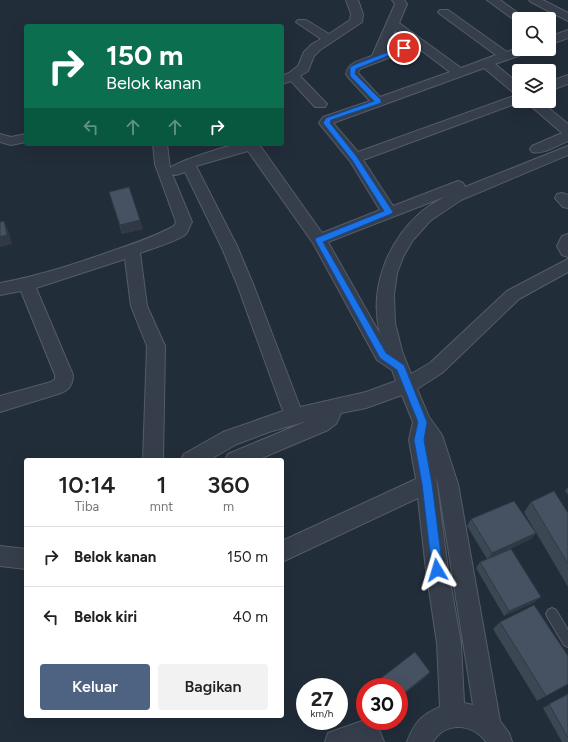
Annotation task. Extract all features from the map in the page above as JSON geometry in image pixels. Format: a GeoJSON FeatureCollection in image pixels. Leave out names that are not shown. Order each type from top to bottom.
{"type":"FeatureCollection","features":[{"type":"Feature","properties":{"kind":"street"},"geometry":{"type":"LineString","coordinates":[[320,104],[287,78],[304,68],[308,55],[316,47],[356,22],[357,14],[352,0]]}},
{"type":"Feature","properties":{"kind":"street"},"geometry":{"type":"LineString","coordinates":[[377,58],[401,4],[398,0]]}},
{"type":"Feature","properties":{"kind":"street"},"geometry":{"type":"LineString","coordinates":[[493,0],[512,13]]}},
{"type":"Feature","properties":{"kind":"street"},"geometry":{"type":"LineString","coordinates":[[535,0],[568,18]]}},
{"type":"Feature","properties":{"kind":"street"},"geometry":{"type":"LineString","coordinates":[[557,0],[568,7]]}},
{"type":"Feature","properties":{"kind":"street"},"geometry":{"type":"LineString","coordinates":[[444,12],[505,56]]}},
{"type":"Feature","properties":{"kind":"street"},"geometry":{"type":"LineString","coordinates":[[302,22],[329,39]]}},
{"type":"Feature","properties":{"kind":"street"},"geometry":{"type":"LineString","coordinates":[[393,24],[459,73]]}},
{"type":"Feature","properties":{"kind":"street"},"geometry":{"type":"LineString","coordinates":[[556,38],[568,34]]}},
{"type":"Feature","properties":{"kind":"street"},"geometry":{"type":"LineString","coordinates":[[378,102],[352,74],[355,66],[417,43]]}},
{"type":"Feature","properties":{"kind":"street"},"geometry":{"type":"LineString","coordinates":[[389,212],[354,158],[327,122],[329,119],[512,54]]}},
{"type":"Feature","properties":{"kind":"street"},"geometry":{"type":"LineString","coordinates":[[484,63],[512,85]]}},
{"type":"Feature","properties":{"kind":"street"},"geometry":{"type":"LineString","coordinates":[[556,84],[568,80]]}},
{"type":"Feature","properties":{"kind":"street"},"geometry":{"type":"LineString","coordinates":[[354,158],[512,101]]}},
{"type":"Feature","properties":{"kind":"street"},"geometry":{"type":"LineString","coordinates":[[540,108],[568,131]]}},
{"type":"Feature","properties":{"kind":"street"},"geometry":{"type":"LineString","coordinates":[[495,735],[461,568],[448,484],[432,435],[422,422],[393,351],[386,324],[386,294],[389,273],[396,255],[407,236],[425,217],[452,193],[568,136]]}},
{"type":"Feature","properties":{"kind":"street"},"geometry":{"type":"LineString","coordinates":[[0,138],[11,141],[24,138]]}},
{"type":"Feature","properties":{"kind":"street"},"geometry":{"type":"LineString","coordinates":[[0,289],[27,284],[60,275],[132,250],[180,230],[183,226],[182,218],[162,164],[160,146]]}},
{"type":"Feature","properties":{"kind":"street"},"geometry":{"type":"LineString","coordinates":[[294,416],[245,284],[229,246],[182,167],[251,146],[256,150],[319,240],[383,355],[400,368]]}},
{"type":"Feature","properties":{"kind":"street"},"geometry":{"type":"LineString","coordinates":[[319,240],[389,212],[452,193],[568,150]]}},
{"type":"Feature","properties":{"kind":"street"},"geometry":{"type":"LineString","coordinates":[[568,240],[565,246],[568,251]]}},
{"type":"Feature","properties":{"kind":"street"},"geometry":{"type":"LineString","coordinates":[[132,250],[139,306],[156,346],[153,458]]}},
{"type":"Feature","properties":{"kind":"street"},"geometry":{"type":"LineString","coordinates":[[194,458],[230,438],[294,416],[366,400],[408,385],[436,368],[513,295],[568,265]]}},
{"type":"Feature","properties":{"kind":"street"},"geometry":{"type":"LineString","coordinates":[[0,404],[55,388],[61,385],[64,381],[64,375],[27,284]]}},
{"type":"Feature","properties":{"kind":"street"},"geometry":{"type":"LineString","coordinates":[[240,458],[321,424],[329,418],[335,407]]}},
{"type":"Feature","properties":{"kind":"street"},"geometry":{"type":"LineString","coordinates":[[422,422],[419,440],[427,484],[437,570],[450,643],[452,714]]}},
{"type":"Feature","properties":{"kind":"street"},"geometry":{"type":"LineString","coordinates":[[284,551],[427,484]]}},
{"type":"Feature","properties":{"kind":"street"},"geometry":{"type":"LineString","coordinates":[[0,556],[24,559]]}},
{"type":"Feature","properties":{"kind":"street"},"geometry":{"type":"LineString","coordinates":[[450,643],[475,642]]}},
{"type":"Feature","properties":{"kind":"street"},"geometry":{"type":"LineString","coordinates":[[417,739],[436,720],[452,714],[465,715],[478,720],[495,735]]}},
{"type":"Feature","properties":{"kind":"street"},"geometry":{"type":"LineString","coordinates":[[337,742],[362,733],[369,736],[372,742]]}},
{"type":"Feature","properties":{"kind":"lane"},"geometry":{"type":"LineString","coordinates":[[552,614],[568,641]]}},
{"type":"Feature","properties":{"kind":"building"},"geometry":{"type":"Polygon","coordinates":[[[129,187],[140,220],[120,225],[109,192],[129,187]]]}},
{"type":"Feature","properties":{"kind":"building"},"geometry":{"type":"Polygon","coordinates":[[[4,221],[7,235],[0,237],[0,222],[4,221]]]}},
{"type":"Feature","properties":{"kind":"building"},"geometry":{"type":"Polygon","coordinates":[[[554,491],[568,513],[568,564],[531,502],[554,491]]]}},
{"type":"Feature","properties":{"kind":"building"},"geometry":{"type":"Polygon","coordinates":[[[514,501],[536,533],[492,553],[471,519],[514,501]]]}},
{"type":"Feature","properties":{"kind":"building"},"geometry":{"type":"Polygon","coordinates":[[[511,549],[541,597],[509,611],[480,562],[511,549]]]}},
{"type":"Feature","properties":{"kind":"building"},"geometry":{"type":"Polygon","coordinates":[[[534,605],[568,656],[568,684],[546,696],[500,622],[534,605]]]}},
{"type":"Feature","properties":{"kind":"building"},"geometry":{"type":"Polygon","coordinates":[[[415,652],[430,672],[408,690],[408,678],[381,678],[415,652]]]}},
{"type":"Feature","properties":{"kind":"building"},"geometry":{"type":"Polygon","coordinates":[[[568,694],[568,738],[549,704],[568,694]]]}},
{"type":"Feature","properties":{"kind":"route"},"geometry":{"type":"LineString","coordinates":[[404,48],[355,66],[352,69],[352,74],[378,102],[329,119],[326,123],[354,158],[389,212],[319,240],[383,355],[400,368],[422,422],[419,440],[427,484],[437,570]]}}]}
